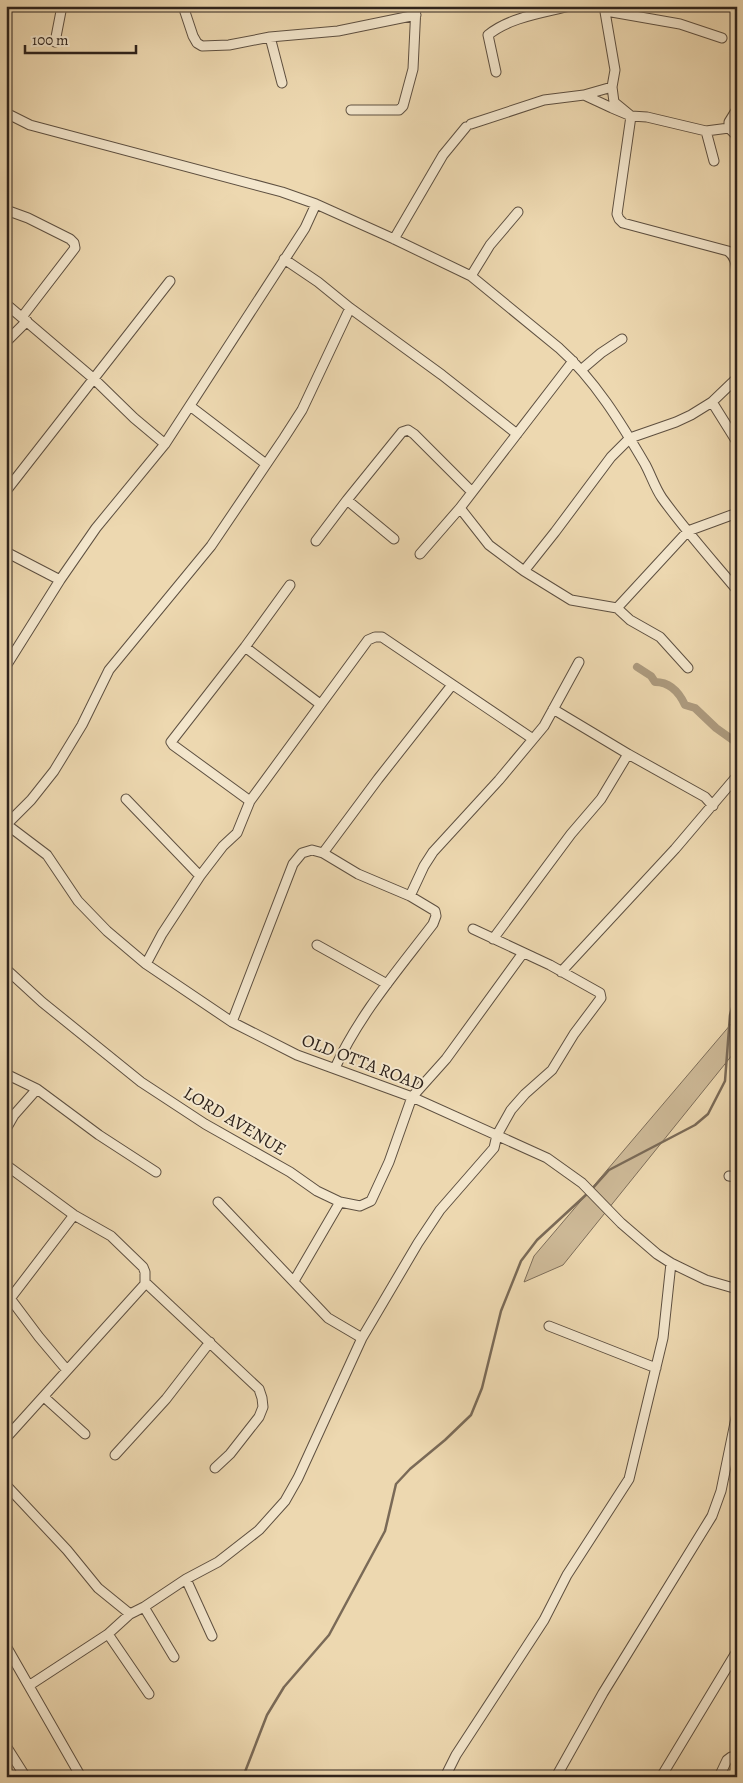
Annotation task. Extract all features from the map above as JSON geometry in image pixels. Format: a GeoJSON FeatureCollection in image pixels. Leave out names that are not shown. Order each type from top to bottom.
{"type":"FeatureCollection","features":[{"type":"Feature","properties":{"kind":"street"},"geometry":{"type":"LineString","coordinates":[[55,42],[62,6]]}},
{"type":"Feature","properties":{"kind":"street"},"geometry":{"type":"LineString","coordinates":[[183,6],[193,36],[197,43],[202,46],[229,45],[270,37],[338,31],[416,11],[413,69],[403,106],[399,110],[351,110]]}},
{"type":"Feature","properties":{"kind":"street"},"geometry":{"type":"LineString","coordinates":[[496,72],[488,35],[520,19],[570,6]]}},
{"type":"Feature","properties":{"kind":"street"},"geometry":{"type":"LineString","coordinates":[[631,116],[614,102],[612,87],[614,70],[605,9],[680,24],[722,38]]}},
{"type":"Feature","properties":{"kind":"street"},"geometry":{"type":"LineString","coordinates":[[270,37],[282,83]]}},
{"type":"Feature","properties":{"kind":"street"},"geometry":{"type":"LineString","coordinates":[[394,239],[442,155],[468,125],[544,100],[584,95],[612,87]]}},
{"type":"Feature","properties":{"kind":"street"},"geometry":{"type":"LineString","coordinates":[[584,95],[631,116],[648,117],[706,131],[729,128]]}},
{"type":"Feature","properties":{"kind":"street"},"geometry":{"type":"LineString","coordinates":[[737,109],[729,122],[729,128],[737,136]]}},
{"type":"Feature","properties":{"kind":"street"},"geometry":{"type":"LineString","coordinates":[[6,113],[30,125],[282,192],[316,204],[471,276],[573,361],[591,381],[630,438],[648,469],[661,497],[737,590]]}},
{"type":"Feature","properties":{"kind":"street"},"geometry":{"type":"LineString","coordinates":[[631,116],[617,214],[619,219],[623,223],[728,251],[736,261],[737,274]]}},
{"type":"Feature","properties":{"kind":"street"},"geometry":{"type":"LineString","coordinates":[[706,131],[714,161]]}},
{"type":"Feature","properties":{"kind":"street"},"geometry":{"type":"LineString","coordinates":[[6,666],[60,580],[96,528],[165,444],[305,228],[316,204]]}},
{"type":"Feature","properties":{"kind":"street"},"geometry":{"type":"LineString","coordinates":[[6,210],[70,238],[75,248],[25,319],[6,342]]}},
{"type":"Feature","properties":{"kind":"street"},"geometry":{"type":"LineString","coordinates":[[471,276],[490,245],[518,212]]}},
{"type":"Feature","properties":{"kind":"street"},"geometry":{"type":"LineString","coordinates":[[284,259],[318,282],[350,308],[442,375],[517,434]]}},
{"type":"Feature","properties":{"kind":"street"},"geometry":{"type":"LineString","coordinates":[[6,491],[170,281]]}},
{"type":"Feature","properties":{"kind":"street"},"geometry":{"type":"LineString","coordinates":[[6,304],[94,379],[134,418],[165,444]]}},
{"type":"Feature","properties":{"kind":"street"},"geometry":{"type":"LineString","coordinates":[[7,824],[31,800],[54,771],[82,725],[109,670],[211,546],[302,410],[350,308]]}},
{"type":"Feature","properties":{"kind":"street"},"geometry":{"type":"LineString","coordinates":[[581,370],[622,339]]}},
{"type":"Feature","properties":{"kind":"street"},"geometry":{"type":"LineString","coordinates":[[420,554],[460,508],[573,361]]}},
{"type":"Feature","properties":{"kind":"street"},"geometry":{"type":"LineString","coordinates":[[524,571],[611,457],[630,438],[676,422],[712,402],[737,378]]}},
{"type":"Feature","properties":{"kind":"street"},"geometry":{"type":"LineString","coordinates":[[712,402],[737,442]]}},
{"type":"Feature","properties":{"kind":"street"},"geometry":{"type":"LineString","coordinates":[[190,406],[266,464]]}},
{"type":"Feature","properties":{"kind":"street"},"geometry":{"type":"LineString","coordinates":[[316,541],[402,432],[408,430],[472,492]]}},
{"type":"Feature","properties":{"kind":"street"},"geometry":{"type":"LineString","coordinates":[[347,500],[394,538]]}},
{"type":"Feature","properties":{"kind":"street"},"geometry":{"type":"LineString","coordinates":[[460,508],[489,545],[524,571],[571,600],[617,608],[630,620],[660,637],[688,668]]}},
{"type":"Feature","properties":{"kind":"street"},"geometry":{"type":"LineString","coordinates":[[617,608],[688,531],[737,513]]}},
{"type":"Feature","properties":{"kind":"street"},"geometry":{"type":"LineString","coordinates":[[6,552],[60,580]]}},
{"type":"Feature","properties":{"kind":"street"},"geometry":{"type":"LineString","coordinates":[[250,801],[171,742],[245,648],[290,585]]}},
{"type":"Feature","properties":{"kind":"street"},"geometry":{"type":"LineString","coordinates":[[146,964],[162,934],[200,876],[223,846],[236,833],[250,801],[368,640],[382,637],[533,739]]}},
{"type":"Feature","properties":{"kind":"street"},"geometry":{"type":"LineString","coordinates":[[245,648],[320,704]]}},
{"type":"Feature","properties":{"kind":"street"},"geometry":{"type":"LineString","coordinates":[[410,896],[433,852],[499,780],[544,726],[579,662]]}},
{"type":"Feature","properties":{"kind":"street"},"geometry":{"type":"LineString","coordinates":[[323,853],[378,779],[452,686]]}},
{"type":"Feature","properties":{"kind":"street"},"geometry":{"type":"LineString","coordinates":[[553,709],[704,797],[713,806]]}},
{"type":"Feature","properties":{"kind":"street"},"geometry":{"type":"LineString","coordinates":[[493,939],[546,867],[601,799],[628,754]]}},
{"type":"Feature","properties":{"kind":"street"},"geometry":{"type":"LineString","coordinates":[[562,972],[631,898],[713,806],[737,776]]}},
{"type":"Feature","properties":{"kind":"street"},"geometry":{"type":"LineString","coordinates":[[126,800],[200,876]]}},
{"type":"Feature","properties":{"kind":"street","name":"OLD OTTA ROAD"},"geometry":{"type":"LineString","coordinates":[[7,824],[47,855],[78,901],[107,930],[146,964],[232,1022],[297,1054],[412,1097],[547,1158],[573,1175],[648,1247],[671,1263],[706,1280],[737,1288]]}},
{"type":"Feature","properties":{"kind":"street"},"geometry":{"type":"LineString","coordinates":[[232,1022],[293,864],[302,854],[312,850],[323,853],[358,874],[410,896],[435,912],[436,916],[433,924],[387,984],[349,1039],[334,1068]]}},
{"type":"Feature","properties":{"kind":"street"},"geometry":{"type":"LineString","coordinates":[[30,1685],[108,1634],[130,1614],[186,1579],[218,1562],[259,1530],[285,1501],[298,1478],[362,1338],[418,1243],[440,1210],[494,1148],[497,1135],[511,1110],[525,1094],[552,1070],[574,1034],[601,998],[600,993],[562,972],[473,929]]}},
{"type":"Feature","properties":{"kind":"street"},"geometry":{"type":"LineString","coordinates":[[317,945],[387,984]]}},
{"type":"Feature","properties":{"kind":"street"},"geometry":{"type":"LineString","coordinates":[[412,1097],[446,1059],[523,953]]}},
{"type":"Feature","properties":{"kind":"street","name":"LORD AVENUE"},"geometry":{"type":"LineString","coordinates":[[6,969],[42,1002],[141,1082],[204,1124],[290,1172],[317,1191],[340,1202],[360,1206],[371,1201],[392,1153],[412,1097]]}},
{"type":"Feature","properties":{"kind":"street"},"geometry":{"type":"LineString","coordinates":[[6,1074],[36,1089],[98,1135],[156,1172]]}},
{"type":"Feature","properties":{"kind":"street"},"geometry":{"type":"LineString","coordinates":[[6,1129],[14,1115],[36,1089]]}},
{"type":"Feature","properties":{"kind":"street"},"geometry":{"type":"LineString","coordinates":[[6,1165],[74,1215],[111,1236],[143,1267],[145,1272],[145,1284],[91,1345],[66,1369],[44,1397],[6,1438]]}},
{"type":"Feature","properties":{"kind":"street"},"geometry":{"type":"LineString","coordinates":[[218,1202],[328,1318],[362,1338]]}},
{"type":"Feature","properties":{"kind":"street"},"geometry":{"type":"LineString","coordinates":[[294,1281],[340,1202]]}},
{"type":"Feature","properties":{"kind":"street"},"geometry":{"type":"LineString","coordinates":[[66,1369],[8,1298],[74,1215]]}},
{"type":"Feature","properties":{"kind":"street"},"geometry":{"type":"LineString","coordinates":[[445,1777],[456,1755],[544,1620],[567,1575],[629,1479],[663,1338],[671,1263]]}},
{"type":"Feature","properties":{"kind":"street"},"geometry":{"type":"LineString","coordinates":[[145,1284],[148,1284],[258,1389],[263,1407],[259,1416],[230,1454],[215,1468]]}},
{"type":"Feature","properties":{"kind":"street"},"geometry":{"type":"LineString","coordinates":[[549,1326],[656,1368]]}},
{"type":"Feature","properties":{"kind":"street"},"geometry":{"type":"LineString","coordinates":[[115,1455],[166,1399],[210,1342]]}},
{"type":"Feature","properties":{"kind":"street"},"geometry":{"type":"LineString","coordinates":[[44,1397],[85,1434]]}},
{"type":"Feature","properties":{"kind":"street"},"geometry":{"type":"LineString","coordinates":[[556,1777],[603,1693],[712,1516],[721,1491],[737,1413]]}},
{"type":"Feature","properties":{"kind":"street"},"geometry":{"type":"LineString","coordinates":[[6,1485],[67,1550],[98,1588],[130,1614]]}},
{"type":"Feature","properties":{"kind":"street"},"geometry":{"type":"LineString","coordinates":[[186,1579],[212,1636]]}},
{"type":"Feature","properties":{"kind":"street"},"geometry":{"type":"LineString","coordinates":[[144,1607],[174,1657]]}},
{"type":"Feature","properties":{"kind":"street"},"geometry":{"type":"LineString","coordinates":[[108,1634],[149,1694]]}},
{"type":"Feature","properties":{"kind":"street"},"geometry":{"type":"LineString","coordinates":[[6,1646],[81,1777]]}},
{"type":"Feature","properties":{"kind":"street"},"geometry":{"type":"LineString","coordinates":[[661,1777],[737,1650]]}},
{"type":"Feature","properties":{"kind":"street"},"geometry":{"type":"LineString","coordinates":[[6,1746],[26,1776]]}},
{"type":"Feature","properties":{"kind":"street"},"geometry":{"type":"LineString","coordinates":[[719,1777],[727,1760],[731,1758],[737,1760]]}},
{"type":"Feature","properties":{"kind":"shaded area"},"geometry":{"type":"Polygon","coordinates":[[[737,1017],[737,1049],[563,1265],[524,1282],[534,1256],[737,1017]]]}},
{"type":"Feature","properties":{"kind":"waterway"},"geometry":{"type":"LineString","coordinates":[[637,667],[651,676],[655,682],[670,686],[680,696],[685,705],[695,708],[716,728],[737,743]]}},
{"type":"Feature","properties":{"kind":"waterway"},"geometry":{"type":"LineString","coordinates":[[592,1189],[609,1170],[695,1125],[708,1114],[725,1081],[730,1015],[737,990]]}},
{"type":"Feature","properties":{"kind":"waterway"},"geometry":{"type":"LineString","coordinates":[[243,1777],[267,1715],[284,1687],[329,1635],[385,1531],[396,1484],[410,1469],[471,1415],[482,1388],[501,1311],[521,1261],[537,1240],[588,1193]]}}]}
